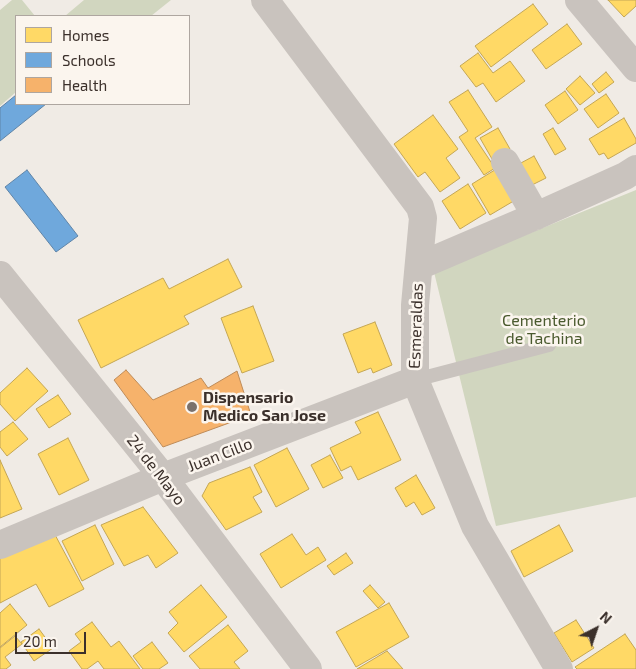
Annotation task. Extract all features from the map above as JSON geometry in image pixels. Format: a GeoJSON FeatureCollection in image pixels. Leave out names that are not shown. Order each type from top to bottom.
{"type":"FeatureCollection","features":[{"type":"Feature","properties":{"kind":"street","name":"Esmeraldas"},"geometry":{"type":"LineString","coordinates":[[265,0],[420,207],[423,218],[415,305],[415,380],[474,526],[559,669]]}},
{"type":"Feature","properties":{"kind":"street"},"geometry":{"type":"LineString","coordinates":[[579,0],[636,68]]}},
{"type":"Feature","properties":{"kind":"street"},"geometry":{"type":"LineString","coordinates":[[505,162],[536,216]]}},
{"type":"Feature","properties":{"kind":"street"},"geometry":{"type":"LineString","coordinates":[[419,266],[536,216],[625,176],[636,169]]}},
{"type":"Feature","properties":{"kind":"street","name":"24 de Mayo"},"geometry":{"type":"LineString","coordinates":[[0,275],[163,477],[308,669]]}},
{"type":"Feature","properties":{"kind":"street","name":"Juan Cillo"},"geometry":{"type":"LineString","coordinates":[[0,545],[163,477],[415,380]]}},
{"type":"Feature","properties":{"kind":"lane"},"geometry":{"type":"LineString","coordinates":[[415,380],[549,345]]}},
{"type":"Feature","properties":{"kind":"green space"},"geometry":{"type":"Polygon","coordinates":[[[12,0],[22,0],[34,15],[15,15],[15,93],[0,106],[0,10],[12,0]]]}},
{"type":"Feature","properties":{"kind":"green space"},"geometry":{"type":"Polygon","coordinates":[[[84,0],[171,0],[152,15],[66,15],[84,0]]]}},
{"type":"Feature","properties":{"kind":"green space","name":"Cementerio de Tachina"},"geometry":{"type":"Polygon","coordinates":[[[636,190],[636,497],[496,526],[434,272],[636,190]]]}},
{"type":"Feature","properties":{"kind":"building: Homes"},"geometry":{"type":"Polygon","coordinates":[[[608,0],[636,0],[636,6],[624,17],[608,0]]]}},
{"type":"Feature","properties":{"kind":"building: Homes"},"geometry":{"type":"Polygon","coordinates":[[[533,4],[548,24],[491,67],[475,46],[533,4]]]}},
{"type":"Feature","properties":{"kind":"building: Homes"},"geometry":{"type":"Polygon","coordinates":[[[567,24],[582,44],[546,69],[532,50],[567,24]]]}},
{"type":"Feature","properties":{"kind":"building: Homes"},"geometry":{"type":"Polygon","coordinates":[[[478,53],[493,73],[510,61],[525,81],[496,102],[483,83],[476,87],[460,66],[478,53]]]}},
{"type":"Feature","properties":{"kind":"building: Homes"},"geometry":{"type":"Polygon","coordinates":[[[606,72],[614,82],[599,93],[592,84],[606,72]]]}},
{"type":"Feature","properties":{"kind":"building: Homes"},"geometry":{"type":"Polygon","coordinates":[[[580,76],[595,93],[580,105],[566,89],[580,76]]]}},
{"type":"Feature","properties":{"kind":"building: Homes"},"geometry":{"type":"Polygon","coordinates":[[[468,90],[492,127],[475,138],[495,168],[484,175],[459,137],[468,131],[449,102],[468,90]]]}},
{"type":"Feature","properties":{"kind":"building: Homes"},"geometry":{"type":"Polygon","coordinates":[[[565,91],[578,110],[558,124],[545,105],[565,91]]]}},
{"type":"Feature","properties":{"kind":"building: Homes"},"geometry":{"type":"Polygon","coordinates":[[[606,94],[619,113],[598,128],[584,109],[606,94]]]}},
{"type":"Feature","properties":{"kind":"building: Homes"},"geometry":{"type":"Polygon","coordinates":[[[433,115],[458,149],[446,158],[460,178],[440,192],[425,172],[418,177],[394,144],[433,115]]]}},
{"type":"Feature","properties":{"kind":"building: Homes"},"geometry":{"type":"Polygon","coordinates":[[[624,118],[636,139],[636,143],[608,159],[604,153],[599,155],[589,139],[624,118]]]}},
{"type":"Feature","properties":{"kind":"building: Homes"},"geometry":{"type":"Polygon","coordinates":[[[498,128],[510,149],[492,159],[480,138],[498,128]]]}},
{"type":"Feature","properties":{"kind":"building: Homes"},"geometry":{"type":"Polygon","coordinates":[[[553,128],[566,149],[555,155],[543,134],[553,128]]]}},
{"type":"Feature","properties":{"kind":"building: Homes"},"geometry":{"type":"Polygon","coordinates":[[[534,156],[546,178],[530,186],[519,164],[534,156]]]}},
{"type":"Feature","properties":{"kind":"building: Homes"},"geometry":{"type":"Polygon","coordinates":[[[498,168],[517,199],[490,215],[472,184],[498,168]]]}},
{"type":"Feature","properties":{"kind":"building: Homes"},"geometry":{"type":"Polygon","coordinates":[[[468,184],[486,213],[460,229],[442,201],[468,184]]]}},
{"type":"Feature","properties":{"kind":"building: Homes"},"geometry":{"type":"Polygon","coordinates":[[[228,259],[242,287],[184,316],[189,324],[101,368],[78,320],[163,278],[169,289],[228,259]]]}},
{"type":"Feature","properties":{"kind":"building: Homes"},"geometry":{"type":"Polygon","coordinates":[[[253,306],[274,361],[242,373],[221,318],[253,306]]]}},
{"type":"Feature","properties":{"kind":"building: Homes"},"geometry":{"type":"Polygon","coordinates":[[[375,322],[392,365],[373,373],[371,368],[358,373],[343,334],[375,322]]]}},
{"type":"Feature","properties":{"kind":"building: Homes"},"geometry":{"type":"Polygon","coordinates":[[[27,368],[48,391],[15,421],[0,404],[0,393],[27,368]]]}},
{"type":"Feature","properties":{"kind":"building: Homes"},"geometry":{"type":"Polygon","coordinates":[[[58,395],[71,414],[49,428],[36,409],[58,395]]]}},
{"type":"Feature","properties":{"kind":"building: Homes"},"geometry":{"type":"Polygon","coordinates":[[[378,412],[401,460],[358,480],[351,466],[341,471],[330,448],[361,433],[355,422],[378,412]]]}},
{"type":"Feature","properties":{"kind":"building: Homes"},"geometry":{"type":"Polygon","coordinates":[[[13,422],[28,439],[7,456],[0,447],[0,432],[13,422]]]}},
{"type":"Feature","properties":{"kind":"building: Homes"},"geometry":{"type":"Polygon","coordinates":[[[68,438],[89,480],[59,495],[38,454],[68,438]]]}},
{"type":"Feature","properties":{"kind":"building: Homes"},"geometry":{"type":"Polygon","coordinates":[[[287,448],[309,489],[276,507],[254,465],[287,448]]]}},
{"type":"Feature","properties":{"kind":"building: Homes"},"geometry":{"type":"Polygon","coordinates":[[[330,455],[343,478],[323,488],[311,465],[330,455]]]}},
{"type":"Feature","properties":{"kind":"building: Homes"},"geometry":{"type":"Polygon","coordinates":[[[0,460],[22,509],[0,518],[0,460]]]}},
{"type":"Feature","properties":{"kind":"building: Homes"},"geometry":{"type":"Polygon","coordinates":[[[250,467],[262,492],[253,497],[262,512],[226,530],[202,496],[209,483],[250,467]]]}},
{"type":"Feature","properties":{"kind":"building: Homes"},"geometry":{"type":"Polygon","coordinates":[[[416,475],[435,508],[422,515],[414,502],[406,507],[395,488],[416,475]]]}},
{"type":"Feature","properties":{"kind":"building: Homes"},"geometry":{"type":"Polygon","coordinates":[[[143,507],[178,553],[156,568],[148,555],[124,566],[101,525],[143,507]]]}},
{"type":"Feature","properties":{"kind":"building: Homes"},"geometry":{"type":"Polygon","coordinates":[[[95,525],[114,564],[82,581],[62,541],[95,525]]]}},
{"type":"Feature","properties":{"kind":"building: Homes"},"geometry":{"type":"Polygon","coordinates":[[[559,525],[573,551],[524,577],[511,551],[559,525]]]}},
{"type":"Feature","properties":{"kind":"building: Homes"},"geometry":{"type":"Polygon","coordinates":[[[53,531],[84,589],[49,607],[36,584],[0,603],[0,558],[53,531]]]}},
{"type":"Feature","properties":{"kind":"building: Homes"},"geometry":{"type":"Polygon","coordinates":[[[292,534],[306,555],[318,547],[326,560],[281,588],[260,554],[292,534]]]}},
{"type":"Feature","properties":{"kind":"building: Homes"},"geometry":{"type":"Polygon","coordinates":[[[346,553],[353,563],[334,575],[327,566],[346,553]]]}},
{"type":"Feature","properties":{"kind":"building: Homes"},"geometry":{"type":"Polygon","coordinates":[[[201,585],[227,617],[184,652],[168,633],[178,623],[169,612],[201,585]]]}},
{"type":"Feature","properties":{"kind":"building: Homes"},"geometry":{"type":"Polygon","coordinates":[[[370,585],[385,602],[378,608],[363,591],[370,585]]]}},
{"type":"Feature","properties":{"kind":"building: Homes"},"geometry":{"type":"Polygon","coordinates":[[[389,603],[409,637],[356,667],[336,632],[389,603]]]}},
{"type":"Feature","properties":{"kind":"building: Homes"},"geometry":{"type":"Polygon","coordinates":[[[10,604],[27,625],[0,647],[0,613],[10,604]]]}},
{"type":"Feature","properties":{"kind":"building: Homes"},"geometry":{"type":"Polygon","coordinates":[[[576,620],[594,648],[572,662],[554,633],[576,620]]]}},
{"type":"Feature","properties":{"kind":"building: Homes"},"geometry":{"type":"Polygon","coordinates":[[[92,622],[111,647],[119,641],[140,669],[104,669],[98,661],[87,669],[82,669],[69,651],[81,642],[75,634],[92,622]]]}},
{"type":"Feature","properties":{"kind":"building: Homes"},"geometry":{"type":"Polygon","coordinates":[[[228,625],[248,651],[234,662],[240,669],[200,669],[189,656],[228,625]]]}},
{"type":"Feature","properties":{"kind":"building: Homes"},"geometry":{"type":"Polygon","coordinates":[[[39,629],[53,648],[34,661],[21,642],[39,629]]]}},
{"type":"Feature","properties":{"kind":"building: Homes"},"geometry":{"type":"Polygon","coordinates":[[[625,634],[636,650],[636,669],[577,669],[575,667],[625,634]]]}},
{"type":"Feature","properties":{"kind":"building: Homes"},"geometry":{"type":"Polygon","coordinates":[[[15,636],[22,644],[5,657],[11,665],[6,669],[0,669],[0,648],[15,636]]]}},
{"type":"Feature","properties":{"kind":"building: Homes"},"geometry":{"type":"Polygon","coordinates":[[[152,642],[168,663],[159,669],[143,669],[133,656],[152,642]]]}},
{"type":"Feature","properties":{"kind":"building: Homes"},"geometry":{"type":"Polygon","coordinates":[[[387,651],[403,669],[357,669],[387,651]]]}},
{"type":"Feature","properties":{"kind":"building: Schools"},"geometry":{"type":"Polygon","coordinates":[[[15,96],[15,105],[45,105],[0,141],[0,108],[15,96]]]}},
{"type":"Feature","properties":{"kind":"building: Schools"},"geometry":{"type":"Polygon","coordinates":[[[27,170],[78,236],[56,252],[5,187],[27,170]]]}},
{"type":"Feature","properties":{"kind":"building: Health","name":"Dispensario Medico San Jose"},"geometry":{"type":"Polygon","coordinates":[[[126,370],[153,400],[201,378],[208,388],[237,371],[251,415],[163,447],[114,380],[126,370]]]}},
{"type":"Feature","properties":{"kind":"place","name":"Dispensario Medico San Jose"},"geometry":{"type":"Point","coordinates":[192,407]}}]}
